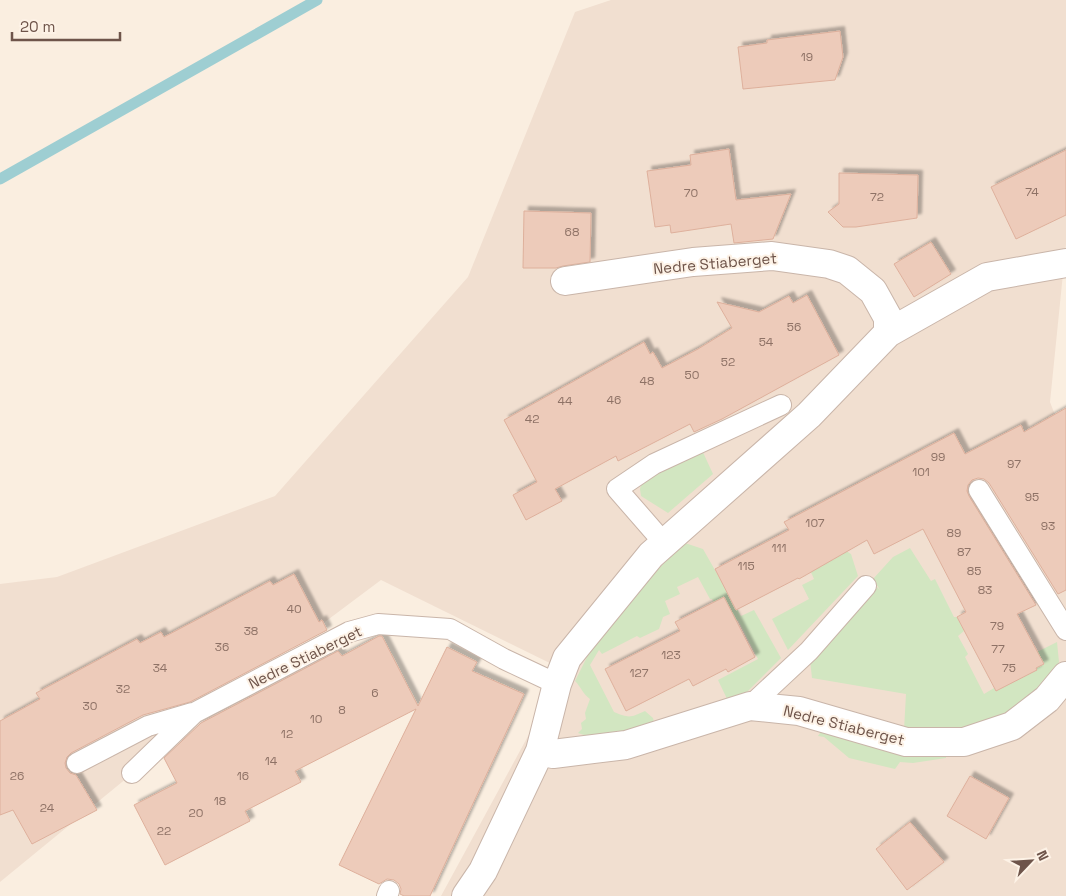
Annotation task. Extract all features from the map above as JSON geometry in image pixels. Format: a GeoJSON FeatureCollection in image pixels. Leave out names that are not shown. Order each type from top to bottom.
{"type":"FeatureCollection","features":[{"type":"Feature","properties":{"kind":"street","name":"Nedre Stiaberget"},"geometry":{"type":"LineString","coordinates":[[564,281],[693,262],[772,256],[830,264],[847,270],[873,291],[888,318],[888,333]]}},
{"type":"Feature","properties":{"kind":"street"},"geometry":{"type":"LineString","coordinates":[[466,896],[483,871],[540,751],[557,684],[568,658],[651,555],[809,414],[888,333],[987,277],[1066,264]]}},
{"type":"Feature","properties":{"kind":"street","name":"Nedre Stiaberget"},"geometry":{"type":"LineString","coordinates":[[540,751],[553,754],[626,745],[750,706],[799,711],[906,742],[964,742],[1012,726],[1047,699],[1066,676]]}},
{"type":"Feature","properties":{"kind":"lane"},"geometry":{"type":"LineString","coordinates":[[664,543],[616,489],[654,464],[781,405]]}},
{"type":"Feature","properties":{"kind":"lane"},"geometry":{"type":"LineString","coordinates":[[979,490],[1066,630]]}},
{"type":"Feature","properties":{"kind":"lane","name":"Nedre Stiaberget"},"geometry":{"type":"LineString","coordinates":[[750,706],[808,651],[866,586]]}},
{"type":"Feature","properties":{"kind":"lane","name":"Nedre Stiaberget"},"geometry":{"type":"LineString","coordinates":[[77,763],[148,726],[194,713],[349,632],[378,624],[450,629],[504,659],[557,684]]}},
{"type":"Feature","properties":{"kind":"lane","name":"Nedre Stiaberget"},"geometry":{"type":"LineString","coordinates":[[132,773],[194,713]]}},
{"type":"Feature","properties":{"kind":"shaded area"},"geometry":{"type":"Polygon","coordinates":[[[611,0],[1066,0],[1066,244],[1050,402],[1066,435],[1066,896],[441,896],[564,670],[381,580],[238,687],[0,882],[0,584],[57,577],[275,496],[468,277],[575,12],[611,0]]]}},
{"type":"Feature","properties":{"kind":"green space"},"geometry":{"type":"Polygon","coordinates":[[[701,448],[713,474],[668,513],[641,496],[640,489],[643,477],[701,448]]]}},
{"type":"Feature","properties":{"kind":"green space"},"geometry":{"type":"Polygon","coordinates":[[[685,543],[703,549],[741,616],[754,610],[781,658],[742,697],[729,703],[718,680],[758,659],[738,620],[727,627],[698,577],[677,587],[680,594],[665,601],[670,614],[663,617],[659,629],[640,638],[637,636],[602,654],[599,650],[590,665],[614,712],[630,716],[645,711],[653,718],[655,727],[605,736],[578,733],[582,729],[581,723],[586,719],[585,713],[590,699],[575,681],[592,647],[620,611],[654,573],[685,543]]]}},
{"type":"Feature","properties":{"kind":"green space"},"geometry":{"type":"Polygon","coordinates":[[[910,548],[931,581],[935,579],[954,617],[957,617],[964,631],[958,636],[968,654],[965,657],[984,694],[994,688],[996,691],[1037,670],[1036,668],[1044,664],[1037,652],[1057,642],[1059,662],[1049,681],[1005,716],[980,726],[935,734],[904,730],[906,694],[812,678],[809,651],[873,583],[880,590],[873,579],[893,557],[910,548]]]}},
{"type":"Feature","properties":{"kind":"green space"},"geometry":{"type":"Polygon","coordinates":[[[843,549],[851,554],[858,576],[788,650],[772,619],[809,599],[802,585],[814,579],[810,570],[843,549]]]}},
{"type":"Feature","properties":{"kind":"green space"},"geometry":{"type":"Polygon","coordinates":[[[822,730],[946,751],[946,758],[913,763],[900,762],[895,769],[849,758],[824,737],[818,736],[822,730]]]}},
{"type":"Feature","properties":{"kind":"building"},"geometry":{"type":"Polygon","coordinates":[[[840,31],[843,57],[835,80],[743,89],[738,47],[767,43],[767,40],[840,31]]]}},
{"type":"Feature","properties":{"kind":"building"},"geometry":{"type":"Polygon","coordinates":[[[729,149],[736,200],[791,194],[773,239],[734,243],[731,224],[671,233],[670,225],[655,227],[647,171],[691,165],[690,155],[729,149]]]}},
{"type":"Feature","properties":{"kind":"building"},"geometry":{"type":"Polygon","coordinates":[[[1066,150],[1066,215],[1016,239],[991,187],[1066,150]]]}},
{"type":"Feature","properties":{"kind":"building"},"geometry":{"type":"Polygon","coordinates":[[[839,173],[918,175],[917,218],[856,227],[843,227],[828,212],[839,204],[839,173]]]}},
{"type":"Feature","properties":{"kind":"building"},"geometry":{"type":"Polygon","coordinates":[[[524,211],[591,213],[590,262],[556,268],[523,268],[524,211]]]}},
{"type":"Feature","properties":{"kind":"building"},"geometry":{"type":"Polygon","coordinates":[[[931,242],[951,274],[914,297],[894,264],[931,242]]]}},
{"type":"Feature","properties":{"kind":"building"},"geometry":{"type":"Polygon","coordinates":[[[807,295],[839,355],[722,419],[694,432],[690,424],[618,461],[616,456],[555,489],[562,501],[526,520],[513,495],[537,482],[504,420],[644,342],[650,354],[653,352],[662,368],[698,349],[732,328],[717,302],[759,312],[789,296],[793,303],[807,295]]]}},
{"type":"Feature","properties":{"kind":"building"},"geometry":{"type":"Polygon","coordinates":[[[1066,408],[1066,590],[1058,594],[989,483],[984,479],[972,480],[968,485],[967,491],[1036,605],[1017,614],[1044,664],[1036,668],[1037,670],[996,691],[957,617],[966,612],[923,529],[874,554],[867,540],[799,579],[736,610],[715,569],[789,530],[784,522],[954,433],[965,454],[1021,425],[1024,432],[1066,408]]]}},
{"type":"Feature","properties":{"kind":"building"},"geometry":{"type":"Polygon","coordinates":[[[294,574],[319,622],[322,620],[327,630],[190,702],[143,715],[71,753],[65,763],[66,768],[70,773],[76,775],[97,810],[32,844],[13,810],[0,815],[0,721],[40,699],[36,693],[137,639],[140,643],[161,632],[164,637],[270,581],[273,585],[294,574]]]}},
{"type":"Feature","properties":{"kind":"building"},"geometry":{"type":"Polygon","coordinates":[[[724,597],[755,657],[728,672],[726,669],[693,686],[689,679],[626,711],[605,669],[680,631],[675,622],[724,597]]]}},
{"type":"Feature","properties":{"kind":"building"},"geometry":{"type":"Polygon","coordinates":[[[382,636],[418,706],[447,647],[477,662],[472,671],[524,694],[430,896],[404,896],[400,894],[399,884],[394,880],[387,879],[379,884],[339,865],[416,709],[295,771],[301,782],[245,811],[250,821],[165,865],[134,805],[177,783],[164,758],[201,723],[338,651],[342,656],[382,636]]]}},
{"type":"Feature","properties":{"kind":"building"},"geometry":{"type":"Polygon","coordinates":[[[970,776],[1009,798],[986,839],[947,816],[970,776]]]}},
{"type":"Feature","properties":{"kind":"building"},"geometry":{"type":"Polygon","coordinates":[[[910,822],[944,862],[907,890],[876,849],[910,822]]]}},
{"type":"Feature","properties":{"kind":"waterway"},"geometry":{"type":"LineString","coordinates":[[0,179],[317,0]]}}]}
